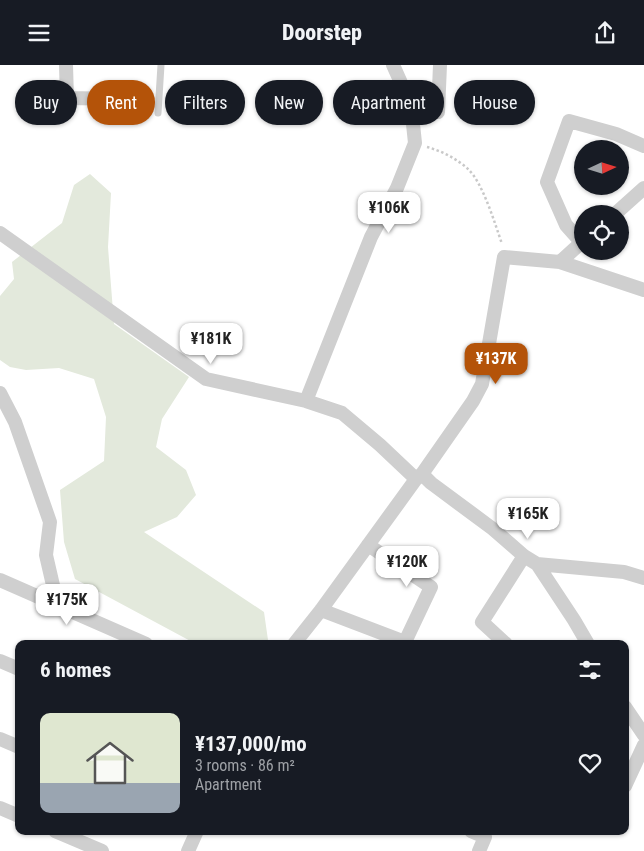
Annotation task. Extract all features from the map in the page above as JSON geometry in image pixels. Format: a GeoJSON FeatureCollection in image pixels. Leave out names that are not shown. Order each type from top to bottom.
{"type":"FeatureCollection","features":[{"type":"Feature","properties":{"kind":"street"},"geometry":{"type":"LineString","coordinates":[[66,65],[67,98],[87,98]]}},
{"type":"Feature","properties":{"kind":"street"},"geometry":{"type":"LineString","coordinates":[[306,401],[371,237],[396,188],[415,143],[411,105],[393,65]]}},
{"type":"Feature","properties":{"kind":"street"},"geometry":{"type":"LineString","coordinates":[[439,80],[440,65]]}},
{"type":"Feature","properties":{"kind":"street"},"geometry":{"type":"LineString","coordinates":[[574,234],[566,225],[547,182],[568,121],[616,135],[644,146]]}},
{"type":"Feature","properties":{"kind":"street"},"geometry":{"type":"LineString","coordinates":[[625,205],[644,188]]}},
{"type":"Feature","properties":{"kind":"street"},"geometry":{"type":"LineString","coordinates":[[0,233],[206,379],[306,401],[342,413],[419,477],[431,483],[537,564],[586,640]]}},
{"type":"Feature","properties":{"kind":"street"},"geometry":{"type":"LineString","coordinates":[[560,262],[574,250]]}},
{"type":"Feature","properties":{"kind":"street"},"geometry":{"type":"LineString","coordinates":[[297,640],[419,477],[473,401],[482,384],[504,257],[560,262],[644,290]]}},
{"type":"Feature","properties":{"kind":"street"},"geometry":{"type":"LineString","coordinates":[[0,393],[16,422],[50,522],[46,555],[58,607]]}},
{"type":"Feature","properties":{"kind":"street"},"geometry":{"type":"LineString","coordinates":[[368,545],[431,587],[406,640]]}},
{"type":"Feature","properties":{"kind":"street"},"geometry":{"type":"LineString","coordinates":[[502,640],[482,622],[524,555]]}},
{"type":"Feature","properties":{"kind":"street"},"geometry":{"type":"LineString","coordinates":[[537,564],[624,572],[644,578]]}},
{"type":"Feature","properties":{"kind":"street"},"geometry":{"type":"LineString","coordinates":[[0,580],[135,640]]}},
{"type":"Feature","properties":{"kind":"street"},"geometry":{"type":"LineString","coordinates":[[321,610],[397,640]]}},
{"type":"Feature","properties":{"kind":"street"},"geometry":{"type":"LineString","coordinates":[[0,661],[15,667]]}},
{"type":"Feature","properties":{"kind":"street"},"geometry":{"type":"LineString","coordinates":[[629,713],[644,735]]}},
{"type":"Feature","properties":{"kind":"street"},"geometry":{"type":"LineString","coordinates":[[0,739],[15,745]]}},
{"type":"Feature","properties":{"kind":"street"},"geometry":{"type":"LineString","coordinates":[[629,778],[644,745]]}},
{"type":"Feature","properties":{"kind":"street"},"geometry":{"type":"LineString","coordinates":[[629,757],[636,763]]}},
{"type":"Feature","properties":{"kind":"street"},"geometry":{"type":"LineString","coordinates":[[0,808],[15,814]]}},
{"type":"Feature","properties":{"kind":"street"},"geometry":{"type":"LineString","coordinates":[[65,835],[102,851]]}},
{"type":"Feature","properties":{"kind":"street"},"geometry":{"type":"LineString","coordinates":[[188,851],[195,835]]}},
{"type":"Feature","properties":{"kind":"street"},"geometry":{"type":"LineString","coordinates":[[479,851],[485,837],[480,835]]}},
{"type":"Feature","properties":{"kind":"lane"},"geometry":{"type":"LineString","coordinates":[[158,113],[161,65]]}},
{"type":"Feature","properties":{"kind":"path"},"geometry":{"type":"LineString","coordinates":[[415,143],[440,151],[470,170],[487,200],[503,245],[504,257]]}},
{"type":"Feature","properties":{"kind":"shaded area"},"geometry":{"type":"Polygon","coordinates":[[[90,174],[111,193],[108,247],[114,324],[189,377],[162,419],[156,447],[186,470],[196,495],[177,517],[144,532],[264,612],[268,640],[189,640],[75,579],[64,542],[60,490],[104,461],[106,417],[94,379],[59,368],[26,370],[10,367],[0,360],[0,296],[14,279],[12,262],[62,223],[74,185],[90,174]]]}}]}
